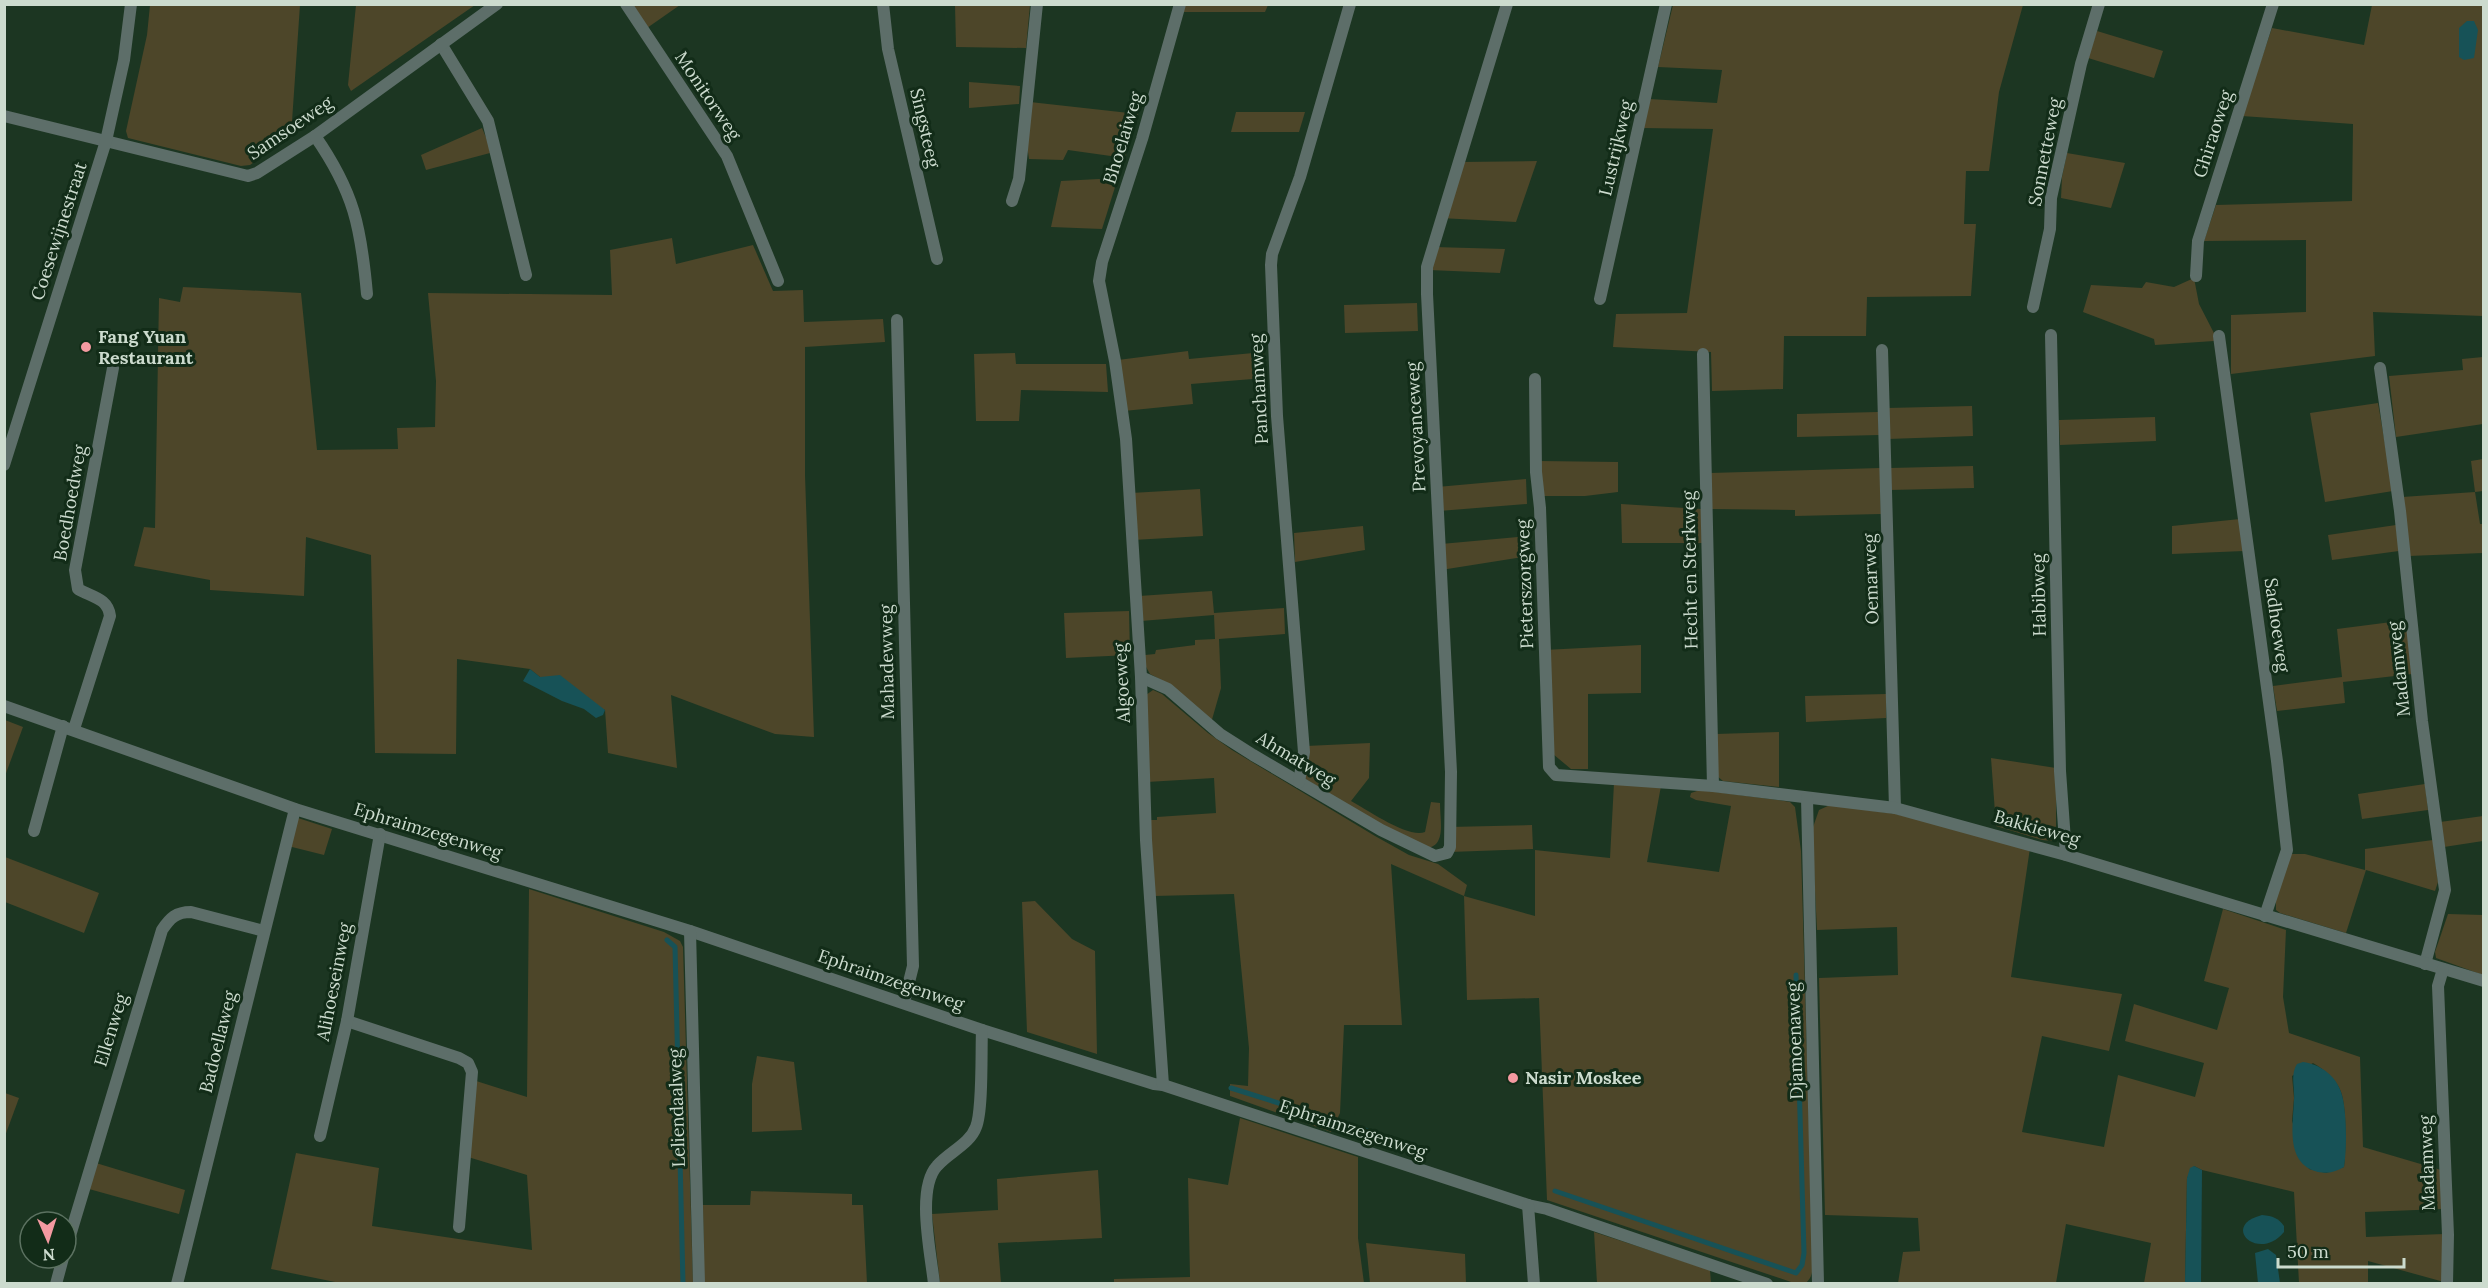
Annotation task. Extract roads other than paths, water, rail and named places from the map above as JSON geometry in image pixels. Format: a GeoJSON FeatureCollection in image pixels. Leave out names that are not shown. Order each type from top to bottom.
{"type":"FeatureCollection","features":[{"type":"Feature","properties":{"kind":"street","name":"Coesewijnestraat"},"geometry":{"type":"LineString","coordinates":[[4,465],[8,440],[106,141],[123,60],[131,4]]}},
{"type":"Feature","properties":{"kind":"street","name":"Samsoeweg"},"geometry":{"type":"LineString","coordinates":[[4,116],[248,176],[257,173],[315,136],[497,4]]}},
{"type":"Feature","properties":{"kind":"street","name":"Monitorweg"},"geometry":{"type":"LineString","coordinates":[[626,4],[727,156],[778,281]]}},
{"type":"Feature","properties":{"kind":"street","name":"Singsteeg"},"geometry":{"type":"LineString","coordinates":[[883,4],[888,49],[937,259]]}},
{"type":"Feature","properties":{"kind":"street"},"geometry":{"type":"LineString","coordinates":[[1012,201],[1019,179],[1037,4]]}},
{"type":"Feature","properties":{"kind":"street","name":"Bhoelaiweg"},"geometry":{"type":"LineString","coordinates":[[1099,281],[1102,262],[1142,140],[1180,4]]}},
{"type":"Feature","properties":{"kind":"street","name":"Panchamweg"},"geometry":{"type":"LineString","coordinates":[[1299,782],[1304,752],[1277,416],[1271,265],[1272,254],[1300,177],[1350,4]]}},
{"type":"Feature","properties":{"kind":"street","name":"Prevoyanceweg"},"geometry":{"type":"LineString","coordinates":[[1442,856],[1450,847],[1451,772],[1427,294],[1428,267],[1507,4]]}},
{"type":"Feature","properties":{"kind":"street","name":"Lustrijkweg"},"geometry":{"type":"LineString","coordinates":[[1600,299],[1666,4]]}},
{"type":"Feature","properties":{"kind":"street","name":"Sonnetteweg"},"geometry":{"type":"LineString","coordinates":[[2033,307],[2050,229],[2052,198],[2081,64],[2099,4]]}},
{"type":"Feature","properties":{"kind":"street","name":"Ghiraoweg"},"geometry":{"type":"LineString","coordinates":[[2196,276],[2198,241],[2273,4]]}},
{"type":"Feature","properties":{"kind":"street"},"geometry":{"type":"LineString","coordinates":[[441,44],[481,108],[490,127],[526,275]]}},
{"type":"Feature","properties":{"kind":"street"},"geometry":{"type":"LineString","coordinates":[[315,136],[333,162],[349,195],[362,245],[367,294]]}},
{"type":"Feature","properties":{"kind":"street","name":"Algoeweg"},"geometry":{"type":"LineString","coordinates":[[1099,281],[1115,361],[1126,439],[1141,677],[1146,840],[1163,1085]]}},
{"type":"Feature","properties":{"kind":"street","name":"Mahadewweg"},"geometry":{"type":"LineString","coordinates":[[897,320],[913,966],[904,1002]]}},
{"type":"Feature","properties":{"kind":"street","name":"Habibweg"},"geometry":{"type":"LineString","coordinates":[[2051,335],[2060,771],[2066,855]]}},
{"type":"Feature","properties":{"kind":"street","name":"Sadhoeweg"},"geometry":{"type":"LineString","coordinates":[[2219,336],[2277,760],[2286,849],[2265,916]]}},
{"type":"Feature","properties":{"kind":"street","name":"Oemarweg"},"geometry":{"type":"LineString","coordinates":[[1882,350],[1895,808]]}},
{"type":"Feature","properties":{"kind":"street","name":"Hecht en Sterkweg"},"geometry":{"type":"LineString","coordinates":[[1703,354],[1713,786]]}},
{"type":"Feature","properties":{"kind":"street","name":"Boedhoedweg"},"geometry":{"type":"LineString","coordinates":[[69,727],[110,616],[109,607],[103,601],[78,589],[75,570],[113,368]]}},
{"type":"Feature","properties":{"kind":"street","name":"Madamweg"},"geometry":{"type":"LineString","coordinates":[[2380,368],[2400,511],[2422,721],[2445,890],[2425,964]]}},
{"type":"Feature","properties":{"kind":"street","name":"Pieterszorgweg"},"geometry":{"type":"LineString","coordinates":[[1535,379],[1536,472],[1540,508],[1549,767],[1556,775],[1567,776]]}},
{"type":"Feature","properties":{"kind":"street","name":"Ahmatweg"},"geometry":{"type":"LineString","coordinates":[[1141,677],[1168,689],[1221,734],[1299,782],[1381,830],[1435,856],[1442,856]]}},
{"type":"Feature","properties":{"kind":"street","name":"Ephraimzegenweg"},"geometry":{"type":"LineString","coordinates":[[4,706],[69,727],[295,809],[690,931],[982,1030],[1163,1085],[1528,1205],[1547,1209],[1767,1284]]}},
{"type":"Feature","properties":{"kind":"street"},"geometry":{"type":"LineString","coordinates":[[34,831],[69,727]]}},
{"type":"Feature","properties":{"kind":"street","name":"Bakkieweg"},"geometry":{"type":"LineString","coordinates":[[1567,776],[1713,786],[1895,808],[2066,855],[2484,981]]}},
{"type":"Feature","properties":{"kind":"street","name":"Djamoenaweg"},"geometry":{"type":"LineString","coordinates":[[1807,798],[1818,1284]]}},
{"type":"Feature","properties":{"kind":"street","name":"Badoellaweg"},"geometry":{"type":"LineString","coordinates":[[177,1284],[295,809]]}},
{"type":"Feature","properties":{"kind":"street","name":"Alihoeseinweg"},"geometry":{"type":"LineString","coordinates":[[320,1136],[347,1021],[380,834]]}},
{"type":"Feature","properties":{"kind":"street","name":"Ellenweg"},"geometry":{"type":"LineString","coordinates":[[78,1210],[162,930],[178,912],[191,912],[264,931]]}},
{"type":"Feature","properties":{"kind":"street","name":"Leliendaalweg"},"geometry":{"type":"LineString","coordinates":[[690,931],[699,1284]]}},
{"type":"Feature","properties":{"kind":"street","name":"Madamweg"},"geometry":{"type":"LineString","coordinates":[[2443,969],[2438,986],[2448,1235],[2447,1284]]}},
{"type":"Feature","properties":{"kind":"street"},"geometry":{"type":"LineString","coordinates":[[347,1021],[468,1063],[472,1072],[459,1227]]}},
{"type":"Feature","properties":{"kind":"street"},"geometry":{"type":"LineString","coordinates":[[934,1284],[927,1218],[930,1182],[935,1168],[960,1147],[976,1127],[982,1030]]}},
{"type":"Feature","properties":{"kind":"street"},"geometry":{"type":"LineString","coordinates":[[1528,1205],[1534,1284]]}},
{"type":"Feature","properties":{"kind":"water"},"geometry":{"type":"Polygon","coordinates":[[[2467,21],[2474,21],[2478,30],[2474,58],[2464,60],[2459,57],[2459,28],[2467,21]]]}},
{"type":"Feature","properties":{"kind":"water"},"geometry":{"type":"Polygon","coordinates":[[[530,669],[540,677],[560,675],[605,710],[603,715],[596,718],[584,709],[562,701],[523,681],[530,669]]]}},
{"type":"Feature","properties":{"kind":"water"},"geometry":{"type":"Polygon","coordinates":[[[2303,1062],[2315,1065],[2326,1072],[2339,1086],[2343,1099],[2346,1140],[2344,1167],[2328,1173],[2307,1168],[2300,1161],[2293,1142],[2293,1077],[2297,1064],[2303,1062]]]}},
{"type":"Feature","properties":{"kind":"water"},"geometry":{"type":"Polygon","coordinates":[[[2194,1166],[2202,1170],[2201,1283],[2185,1283],[2187,1178],[2190,1168],[2194,1166]]]}},
{"type":"Feature","properties":{"kind":"water"},"geometry":{"type":"Polygon","coordinates":[[[2262,1215],[2277,1219],[2284,1226],[2284,1232],[2274,1241],[2264,1244],[2255,1243],[2243,1233],[2244,1227],[2250,1220],[2262,1215]]]}},
{"type":"Feature","properties":{"kind":"water"},"geometry":{"type":"Polygon","coordinates":[[[2268,1249],[2276,1255],[2280,1283],[2258,1283],[2255,1253],[2268,1249]]]}},
{"type":"Feature","properties":{"kind":"waterway"},"geometry":{"type":"LineString","coordinates":[[667,940],[675,947],[683,1284]]}},
{"type":"Feature","properties":{"kind":"waterway"},"geometry":{"type":"LineString","coordinates":[[1555,1191],[1796,1273],[1802,1265],[1804,1253],[1796,975]]}},
{"type":"Feature","properties":{"kind":"waterway"},"geometry":{"type":"LineString","coordinates":[[1231,1088],[1371,1132]]}},
{"type":"Feature","properties":{"kind":"place","name":"Fang Yuan Restaurant"},"geometry":{"type":"Point","coordinates":[86,347]}},
{"type":"Feature","properties":{"kind":"place","name":"Nasir Moskee"},"geometry":{"type":"Point","coordinates":[1513,1078]}}]}
